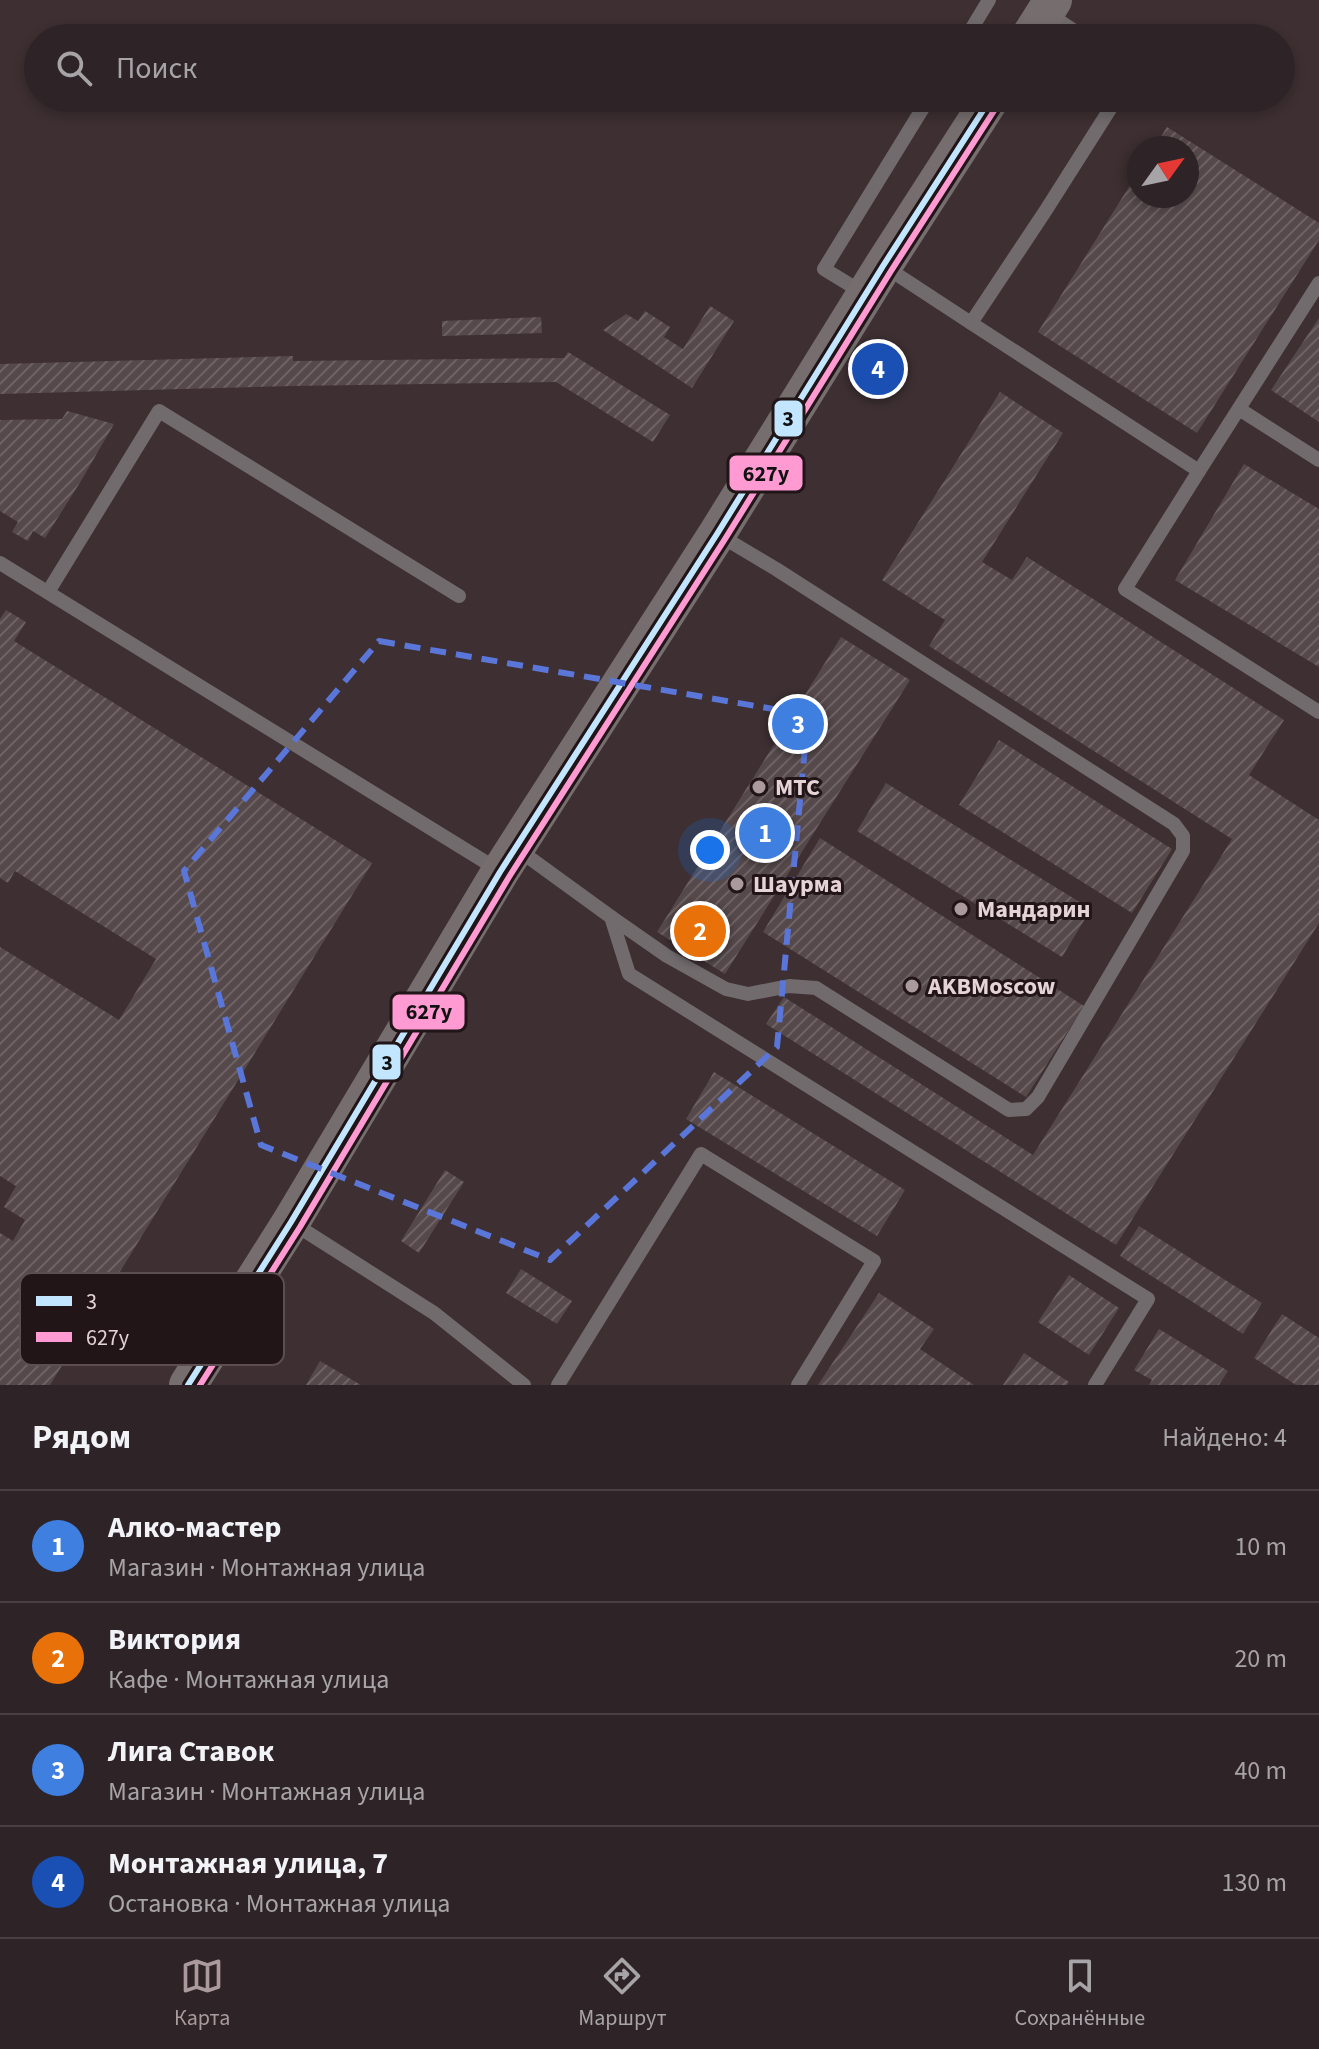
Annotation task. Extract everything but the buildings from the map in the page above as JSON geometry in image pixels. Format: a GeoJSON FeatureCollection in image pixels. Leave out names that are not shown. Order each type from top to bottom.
{"type":"FeatureCollection","features":[{"type":"Feature","properties":{"kind":"street"},"geometry":{"type":"LineString","coordinates":[[259,1273],[508,860],[982,112]]}},
{"type":"Feature","properties":{"kind":"street"},"geometry":{"type":"LineString","coordinates":[[188,1385],[201,1365]]}},
{"type":"Feature","properties":{"kind":"lane"},"geometry":{"type":"LineString","coordinates":[[974,24],[989,0]]}},
{"type":"Feature","properties":{"kind":"lane"},"geometry":{"type":"LineString","coordinates":[[920,112],[824,269],[874,280],[971,323],[1199,471]]}},
{"type":"Feature","properties":{"kind":"lane"},"geometry":{"type":"LineString","coordinates":[[971,323],[1108,112]]}},
{"type":"Feature","properties":{"kind":"lane"},"geometry":{"type":"LineString","coordinates":[[1319,283],[1125,589],[1319,712]]}},
{"type":"Feature","properties":{"kind":"lane"},"geometry":{"type":"LineString","coordinates":[[1239,409],[1319,460]]}},
{"type":"Feature","properties":{"kind":"lane"},"geometry":{"type":"LineString","coordinates":[[48,592],[159,411],[459,596]]}},
{"type":"Feature","properties":{"kind":"lane"},"geometry":{"type":"LineString","coordinates":[[0,563],[611,917],[667,956],[726,989],[748,994],[789,986],[816,988],[1009,1110],[1026,1109],[1038,1097],[1183,851],[1183,836],[1174,824],[717,534]]}},
{"type":"Feature","properties":{"kind":"lane"},"geometry":{"type":"LineString","coordinates":[[611,917],[629,974],[1148,1299],[1095,1385]]}},
{"type":"Feature","properties":{"kind":"lane"},"geometry":{"type":"LineString","coordinates":[[558,1385],[701,1154],[874,1261],[798,1385]]}},
{"type":"Feature","properties":{"kind":"lane"},"geometry":{"type":"LineString","coordinates":[[291,1222],[434,1313],[524,1385]]}},
{"type":"Feature","properties":{"kind":"highlighted area"},"geometry":{"type":"Polygon","coordinates":[[[379,641],[808,715],[777,1047],[550,1260],[261,1145],[184,871],[379,641]]]}},
{"type":"Feature","properties":{"kind":"transit line","name":"3"},"geometry":{"type":"LineString","coordinates":[[259,1273],[500,872],[982,112]]}},
{"type":"Feature","properties":{"kind":"transit line","name":"627у"},"geometry":{"type":"LineString","coordinates":[[271,1273],[509,877],[993,112]]}},
{"type":"Feature","properties":{"kind":"transit line","name":"3"},"geometry":{"type":"LineString","coordinates":[[188,1385],[201,1365]]}},
{"type":"Feature","properties":{"kind":"transit line","name":"627у"},"geometry":{"type":"LineString","coordinates":[[200,1385],[213,1365]]}},
{"type":"Feature","properties":{"kind":"place","name":"Монтажная улица, 7"},"geometry":{"type":"Point","coordinates":[878,369]}},
{"type":"Feature","properties":{"kind":"place","name":"Лига Ставок"},"geometry":{"type":"Point","coordinates":[798,724]}},
{"type":"Feature","properties":{"kind":"place","name":"МТС"},"geometry":{"type":"Point","coordinates":[759,787]}},
{"type":"Feature","properties":{"kind":"place","name":"Алко-мастер"},"geometry":{"type":"Point","coordinates":[765,833]}},
{"type":"Feature","properties":{"kind":"place","name":"Шаурма"},"geometry":{"type":"Point","coordinates":[737,884]}},
{"type":"Feature","properties":{"kind":"place","name":"Мандарин"},"geometry":{"type":"Point","coordinates":[961,909]}},
{"type":"Feature","properties":{"kind":"place","name":"Виктория"},"geometry":{"type":"Point","coordinates":[700,931]}},
{"type":"Feature","properties":{"kind":"place","name":"AKBMoscow"},"geometry":{"type":"Point","coordinates":[912,986]}}]}
